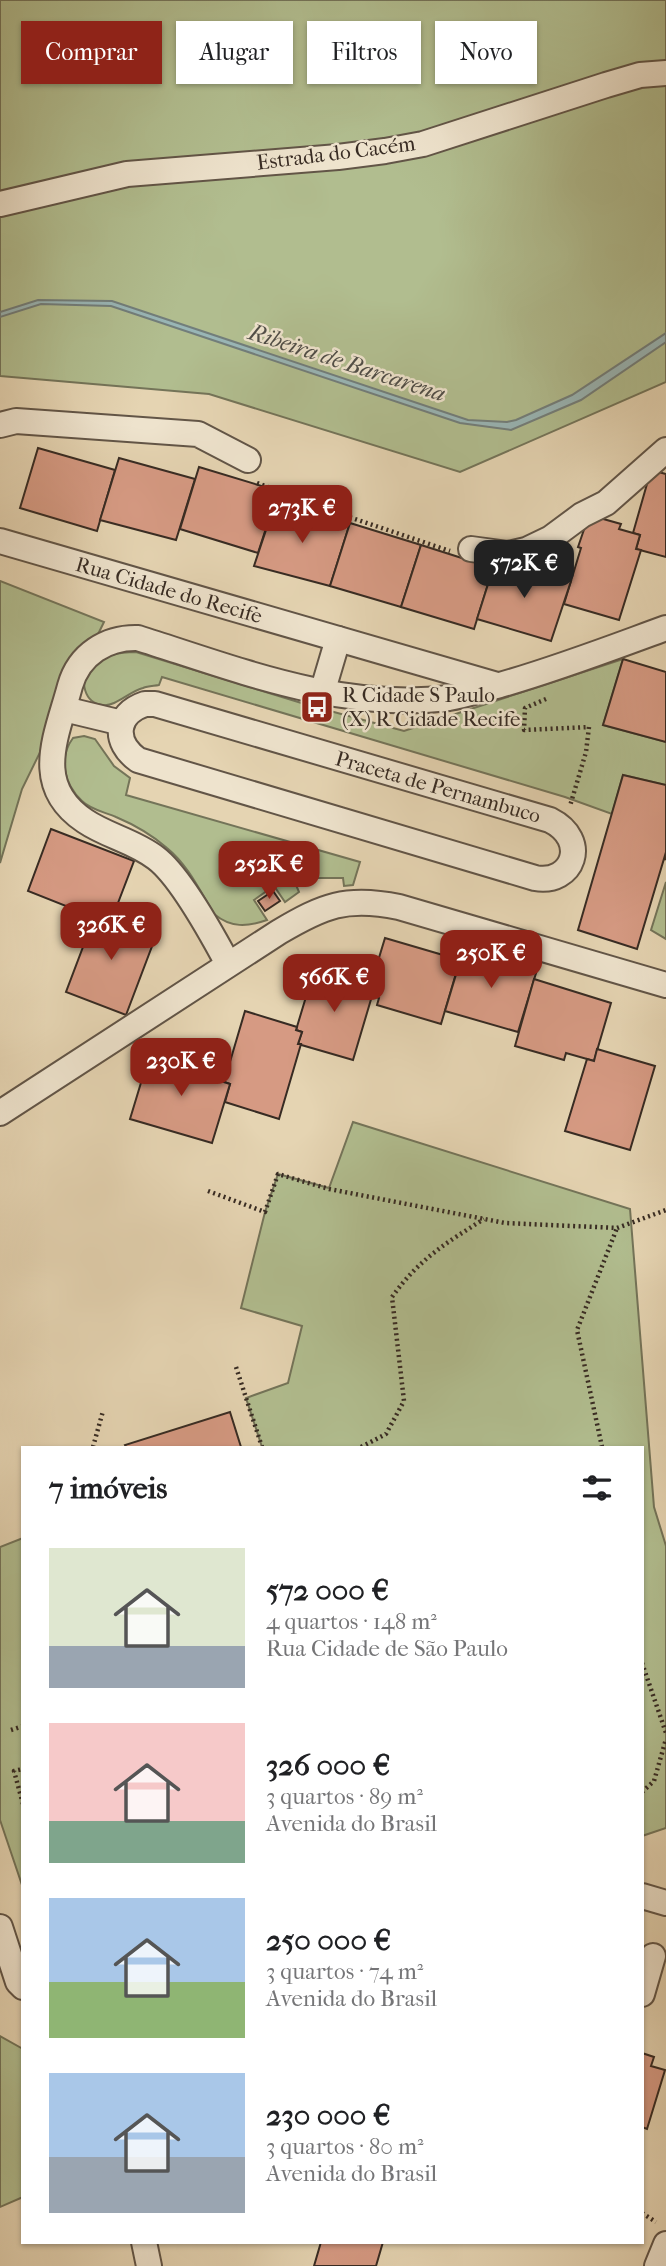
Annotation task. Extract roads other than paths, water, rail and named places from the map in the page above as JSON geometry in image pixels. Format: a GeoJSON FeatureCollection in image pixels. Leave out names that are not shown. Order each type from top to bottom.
{"type":"FeatureCollection","features":[{"type":"Feature","properties":{"kind":"street","name":"Estrada do Cacém"},"geometry":{"type":"LineString","coordinates":[[0,204],[127,174],[338,156],[423,144],[640,75],[666,73]]}},
{"type":"Feature","properties":{"kind":"street"},"geometry":{"type":"LineString","coordinates":[[0,425],[16,421],[198,434],[250,471]]}},
{"type":"Feature","properties":{"kind":"street"},"geometry":{"type":"LineString","coordinates":[[471,550],[508,554],[526,550],[551,538],[582,515],[606,503],[666,450]]}},
{"type":"Feature","properties":{"kind":"street","name":"Rua Cidade do Recife"},"geometry":{"type":"LineString","coordinates":[[0,541],[498,685]]}},
{"type":"Feature","properties":{"kind":"street"},"geometry":{"type":"LineString","coordinates":[[228,964],[214,938],[158,859],[139,846],[85,822],[63,802],[54,785],[50,757],[72,680],[80,663],[99,646],[120,637],[138,638],[264,678],[322,693],[365,699],[437,698],[474,693],[666,628]]}},
{"type":"Feature","properties":{"kind":"street"},"geometry":{"type":"LineString","coordinates":[[322,693],[338,639]]}},
{"type":"Feature","properties":{"kind":"street","name":"Praceta de Pernambuco"},"geometry":{"type":"LineString","coordinates":[[155,704],[537,816],[562,826],[570,835],[574,845],[572,858],[566,869],[554,878],[535,878],[138,760],[124,746],[120,735],[122,723],[128,712],[138,706],[155,704]]}},
{"type":"Feature","properties":{"kind":"street"},"geometry":{"type":"LineString","coordinates":[[64,709],[122,723]]}},
{"type":"Feature","properties":{"kind":"street"},"geometry":{"type":"LineString","coordinates":[[0,1113],[312,912],[356,902],[399,907],[666,985]]}},
{"type":"Feature","properties":{"kind":"street"},"geometry":{"type":"LineString","coordinates":[[644,1897],[666,1903]]}},
{"type":"Feature","properties":{"kind":"street"},"geometry":{"type":"LineString","coordinates":[[9,1934],[18,1982],[21,1985]]}},
{"type":"Feature","properties":{"kind":"street"},"geometry":{"type":"LineString","coordinates":[[644,1988],[654,1956]]}},
{"type":"Feature","properties":{"kind":"street"},"geometry":{"type":"LineString","coordinates":[[144,2244],[149,2266]]}},
{"type":"Feature","properties":{"kind":"street"},"geometry":{"type":"LineString","coordinates":[[657,2266],[666,2244]]}},
{"type":"Feature","properties":{"kind":"water"},"geometry":{"type":"Polygon","coordinates":[[[38,300],[112,301],[468,420],[516,420],[572,395],[666,333],[666,342],[581,400],[511,430],[460,423],[111,306],[41,304],[0,317],[0,312],[38,300]]]}},
{"type":"Feature","properties":{"kind":"place","name":"R Cidade S Paulo (X) R Cidade Recife"},"geometry":{"type":"Point","coordinates":[317,707]}},
{"type":"Feature","properties":{"kind":"water label","name":"Ribeira de Barcarena"},"geometry":{"type":"Point","coordinates":[347,363]}}]}
